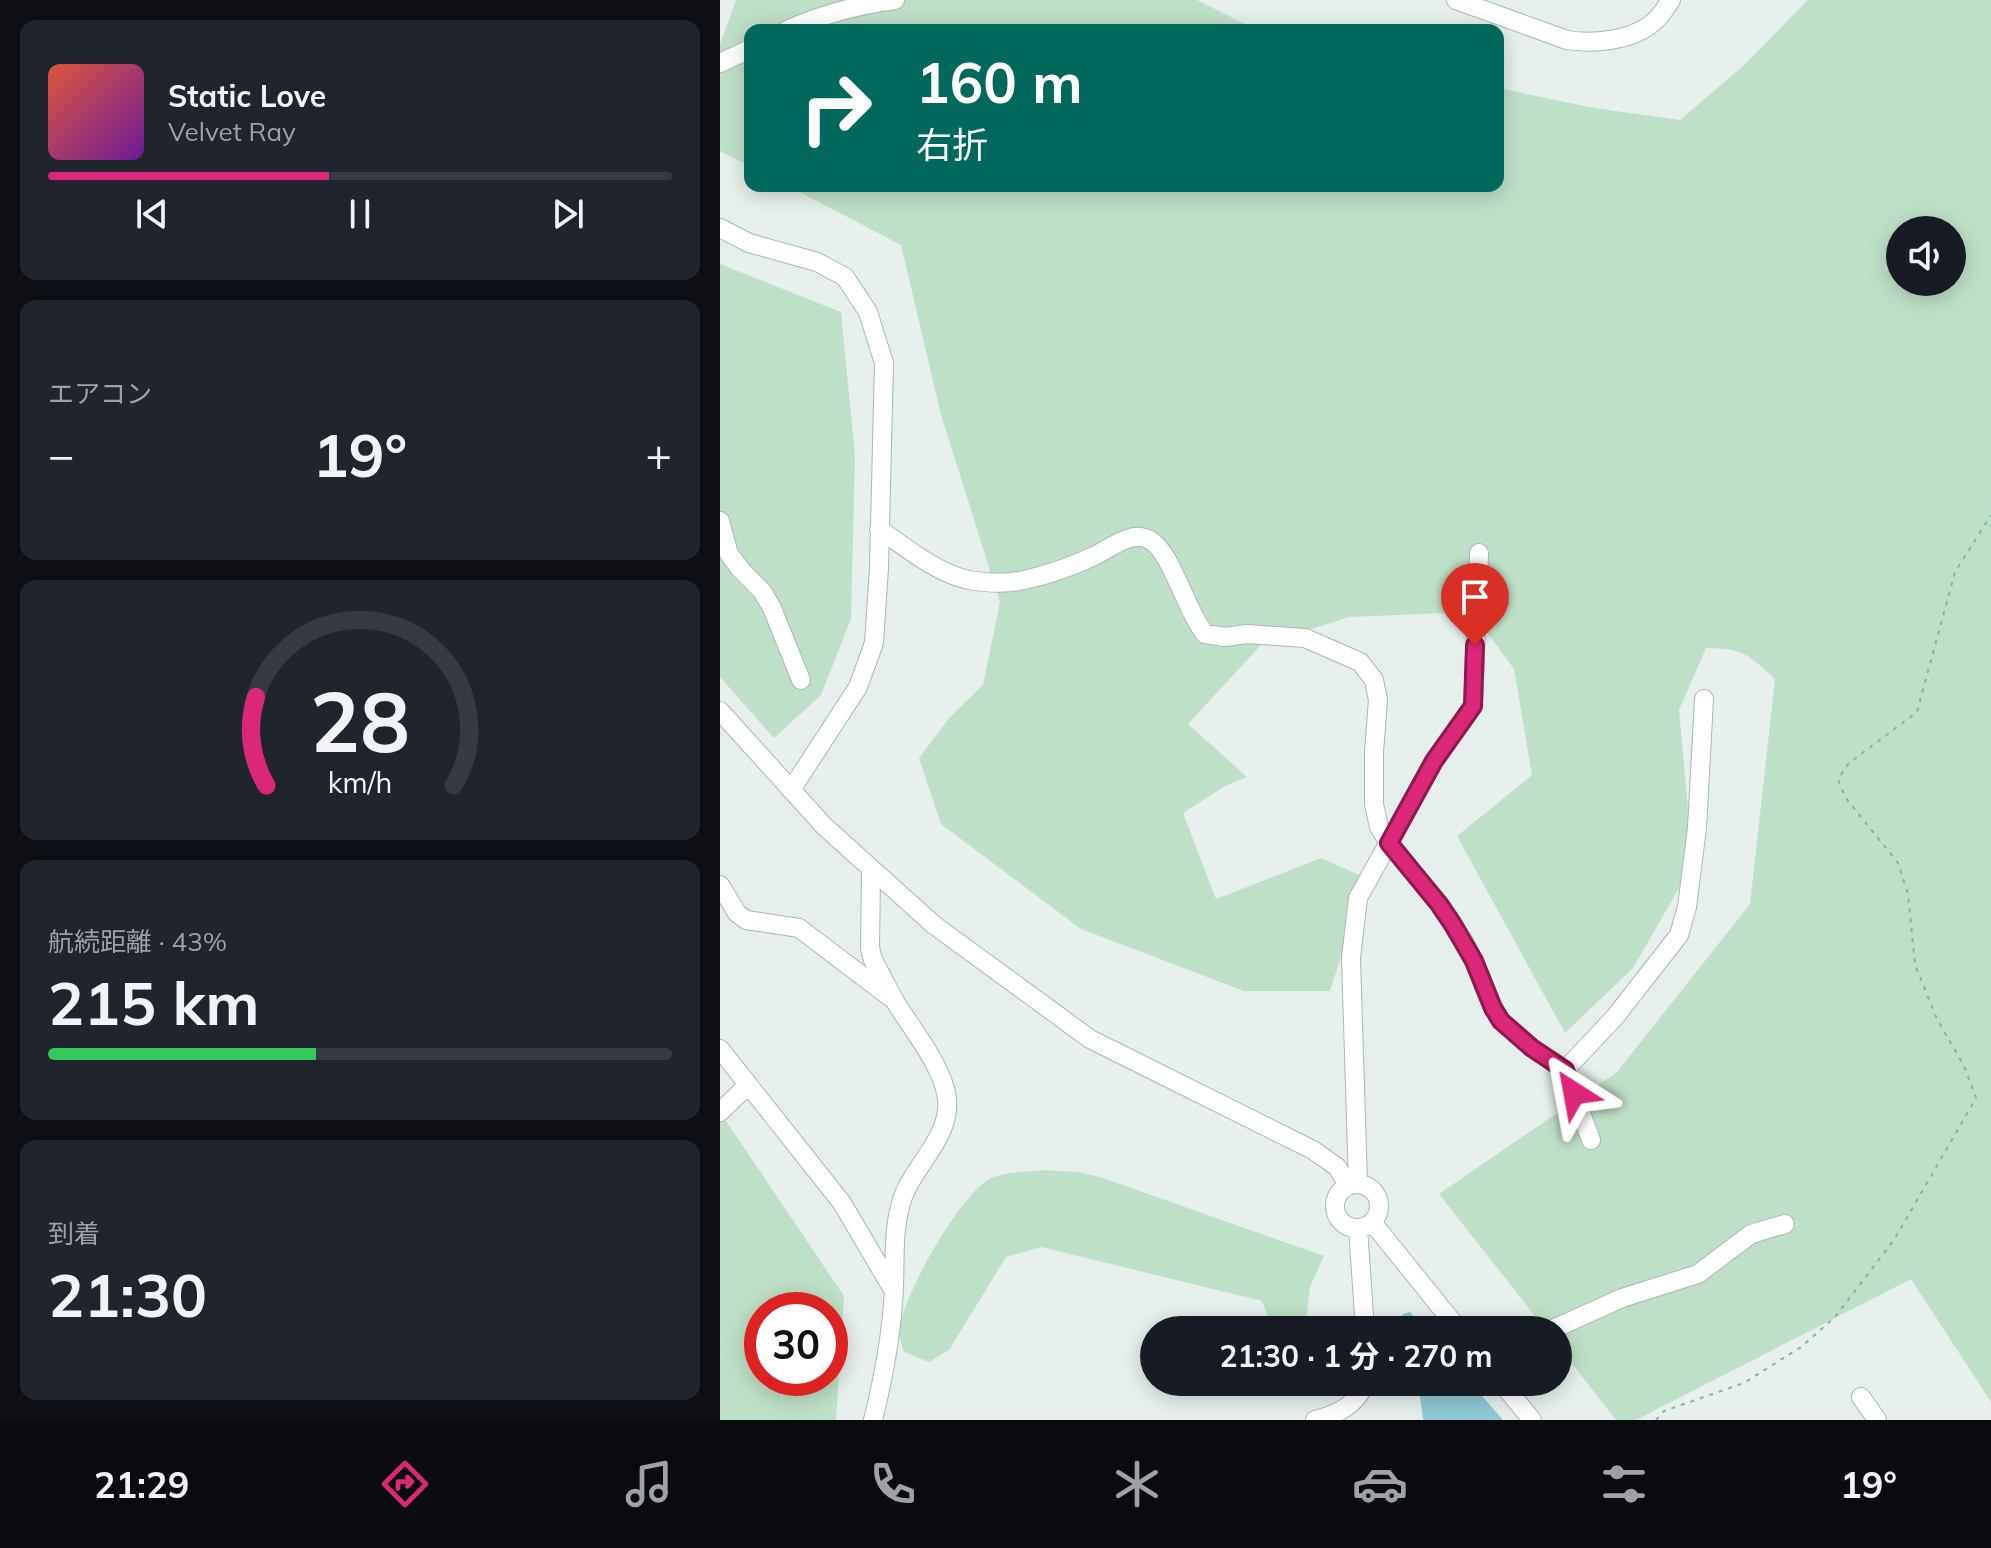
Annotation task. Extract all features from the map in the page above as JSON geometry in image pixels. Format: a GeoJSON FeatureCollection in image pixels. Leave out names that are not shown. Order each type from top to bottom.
{"type":"FeatureCollection","features":[{"type":"Feature","properties":{"kind":"street"},"geometry":{"type":"LineString","coordinates":[[800,24],[849,6],[895,0]]}},
{"type":"Feature","properties":{"kind":"street"},"geometry":{"type":"LineString","coordinates":[[1456,0],[1567,40],[1581,42],[1619,37],[1647,28],[1671,0]]}},
{"type":"Feature","properties":{"kind":"street"},"geometry":{"type":"LineString","coordinates":[[720,63],[744,52]]}},
{"type":"Feature","properties":{"kind":"street"},"geometry":{"type":"LineString","coordinates":[[722,235],[817,262],[845,277],[868,312],[884,363],[874,643],[858,687],[791,790]]}},
{"type":"Feature","properties":{"kind":"street"},"geometry":{"type":"LineString","coordinates":[[720,521],[729,554],[762,591],[772,608],[801,680]]}},
{"type":"Feature","properties":{"kind":"street"},"geometry":{"type":"LineString","coordinates":[[879,529],[917,556],[950,573],[968,580],[998,583],[1024,580],[1095,556],[1128,539],[1144,536],[1154,542],[1168,563],[1195,622],[1205,634],[1305,638],[1360,662],[1374,680],[1378,700],[1374,804],[1379,827],[1448,917],[1474,961],[1501,1021],[1532,1048],[1565,1070],[1591,1140]]}},
{"type":"Feature","properties":{"kind":"street"},"geometry":{"type":"LineString","coordinates":[[1353,1184],[1351,937],[1358,898],[1434,761],[1473,706],[1479,553]]}},
{"type":"Feature","properties":{"kind":"street"},"geometry":{"type":"LineString","coordinates":[[1565,1070],[1615,1017],[1679,935],[1687,907],[1697,828],[1704,699]]}},
{"type":"Feature","properties":{"kind":"street"},"geometry":{"type":"LineString","coordinates":[[720,711],[791,790],[871,870],[934,925],[1090,1039],[1313,1150],[1337,1167],[1353,1184],[1372,1189],[1379,1201],[1377,1216],[1365,1225],[1344,1223],[1335,1211],[1337,1196],[1353,1184]]}},
{"type":"Feature","properties":{"kind":"street"},"geometry":{"type":"LineString","coordinates":[[871,870],[870,948],[873,960],[939,1075],[947,1096],[947,1110],[938,1138],[911,1176],[901,1203],[894,1243],[894,1291],[887,1366],[873,1420]]}},
{"type":"Feature","properties":{"kind":"street"},"geometry":{"type":"LineString","coordinates":[[720,885],[737,913],[746,920],[799,928],[896,1002]]}},
{"type":"Feature","properties":{"kind":"street"},"geometry":{"type":"LineString","coordinates":[[720,1049],[842,1203],[894,1291]]}},
{"type":"Feature","properties":{"kind":"street"},"geometry":{"type":"LineString","coordinates":[[720,1112],[748,1085]]}},
{"type":"Feature","properties":{"kind":"street"},"geometry":{"type":"LineString","coordinates":[[1572,1321],[1622,1298],[1698,1274],[1751,1234],[1785,1224]]}},
{"type":"Feature","properties":{"kind":"street"},"geometry":{"type":"LineString","coordinates":[[1365,1225],[1365,1316]]}},
{"type":"Feature","properties":{"kind":"street"},"geometry":{"type":"LineString","coordinates":[[1365,1225],[1446,1316]]}},
{"type":"Feature","properties":{"kind":"street"},"geometry":{"type":"LineString","coordinates":[[1315,1420],[1341,1411],[1358,1396]]}},
{"type":"Feature","properties":{"kind":"street"},"geometry":{"type":"LineString","coordinates":[[1512,1396],[1532,1420]]}},
{"type":"Feature","properties":{"kind":"street"},"geometry":{"type":"LineString","coordinates":[[1861,1397],[1877,1420]]}},
{"type":"Feature","properties":{"kind":"path"},"geometry":{"type":"LineString","coordinates":[[1656,1420],[1664,1411],[1744,1383],[1801,1347],[1835,1317],[1894,1240],[1976,1098],[1964,1066],[1937,1019],[1915,965],[1908,894],[1898,863],[1845,797],[1838,779],[1849,763],[1917,712],[1955,572],[1991,515]]}},
{"type":"Feature","properties":{"kind":"green space"},"geometry":{"type":"Polygon","coordinates":[[[736,0],[1197,0],[1245,24],[744,24],[744,163],[720,151],[720,44],[736,0]]]}},
{"type":"Feature","properties":{"kind":"green space"},"geometry":{"type":"Polygon","coordinates":[[[1808,0],[1991,0],[1991,1402],[1911,1279],[1636,1420],[1616,1420],[1572,1364],[1572,1316],[1535,1316],[1439,1194],[1617,1072],[1750,904],[1775,679],[1745,654],[1706,648],[1679,710],[1693,864],[1633,968],[1565,1033],[1457,836],[1532,775],[1514,669],[1472,612],[1349,617],[1261,645],[1188,724],[1247,777],[1225,786],[1183,813],[1216,899],[1321,858],[1366,878],[1330,991],[1244,991],[1081,929],[941,824],[919,758],[950,717],[983,685],[1000,602],[941,415],[901,245],[799,192],[1504,192],[1504,89],[1594,108],[1680,120],[1743,66],[1808,0]]]}},
{"type":"Feature","properties":{"kind":"green space"},"geometry":{"type":"Polygon","coordinates":[[[720,264],[841,312],[855,456],[851,619],[821,695],[774,738],[720,677],[720,264]]]}},
{"type":"Feature","properties":{"kind":"green space"},"geometry":{"type":"Polygon","coordinates":[[[720,1112],[841,1292],[744,1292],[744,1396],[838,1396],[836,1420],[720,1420],[720,1112]]]}},
{"type":"Feature","properties":{"kind":"green space"},"geometry":{"type":"Polygon","coordinates":[[[1043,1170],[1078,1172],[1103,1178],[1324,1256],[1310,1287],[1307,1316],[1268,1316],[1262,1301],[1041,1247],[1006,1257],[949,1350],[929,1362],[904,1352],[899,1331],[904,1312],[934,1248],[976,1190],[994,1177],[1043,1170]]]}},
{"type":"Feature","properties":{"kind":"water"},"geometry":{"type":"Polygon","coordinates":[[[1420,1396],[1482,1396],[1503,1420],[1423,1420],[1420,1396]]]}},
{"type":"Feature","properties":{"kind":"route"},"geometry":{"type":"LineString","coordinates":[[1475,645],[1473,706],[1434,761],[1389,843],[1452,923],[1474,961],[1501,1021],[1514,1035],[1565,1070],[1574,1093]]}}]}
